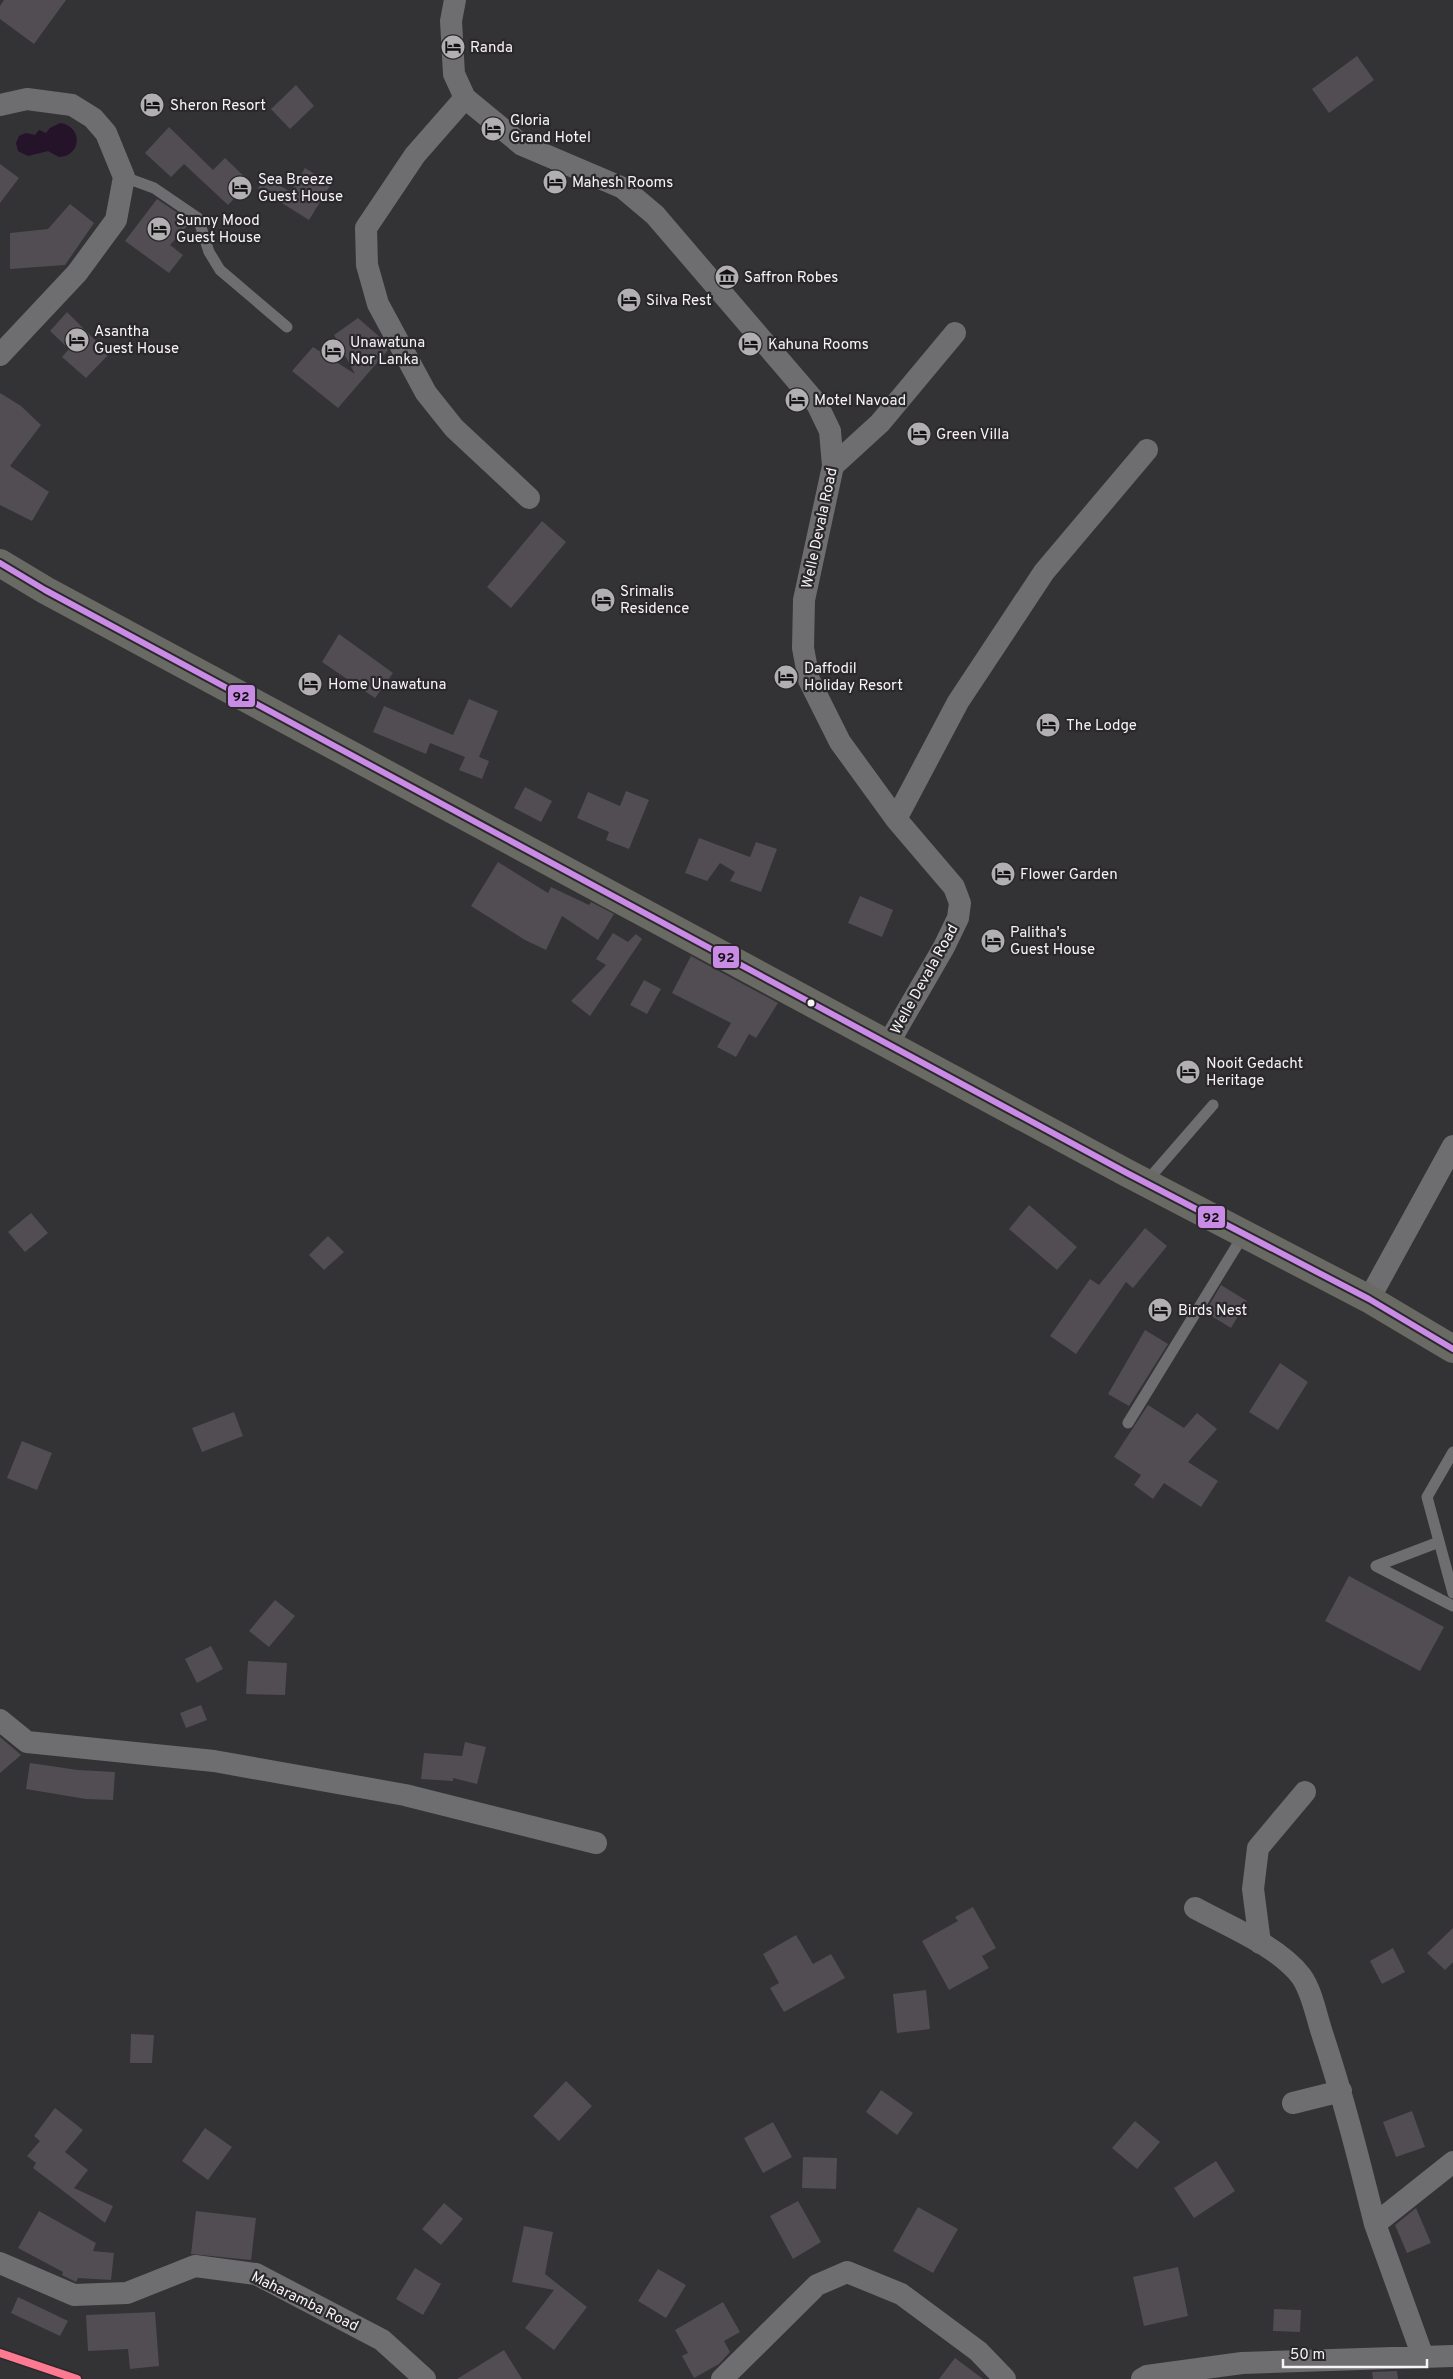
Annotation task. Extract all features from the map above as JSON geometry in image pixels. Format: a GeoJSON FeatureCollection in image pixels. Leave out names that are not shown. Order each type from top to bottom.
{"type":"FeatureCollection","features":[{"type":"Feature","properties":{"kind":"highway"},"geometry":{"type":"LineString","coordinates":[[0,562],[46,590],[888,1044],[1369,1299],[1453,1349]]}},
{"type":"Feature","properties":{"kind":"street","name":"Welle Devala Road"},"geometry":{"type":"LineString","coordinates":[[455,0],[451,21],[454,74],[465,98],[522,145],[623,188],[655,215],[816,404],[830,431],[833,466],[804,600],[802,648],[809,680],[840,742],[896,819],[954,887],[960,903],[958,918],[948,940],[888,1044]]}},
{"type":"Feature","properties":{"kind":"street"},"geometry":{"type":"LineString","coordinates":[[465,98],[415,155],[366,228],[366,265],[378,304],[426,393],[454,428],[529,498]]}},
{"type":"Feature","properties":{"kind":"street"},"geometry":{"type":"LineString","coordinates":[[0,105],[27,99],[72,104],[93,118],[106,133],[124,177],[116,220],[77,273],[0,356]]}},
{"type":"Feature","properties":{"kind":"street"},"geometry":{"type":"LineString","coordinates":[[833,466],[880,423],[955,333]]}},
{"type":"Feature","properties":{"kind":"street"},"geometry":{"type":"LineString","coordinates":[[896,819],[958,702],[1044,572],[1148,450]]}},
{"type":"Feature","properties":{"kind":"street"},"geometry":{"type":"LineString","coordinates":[[1369,1299],[1453,1146]]}},
{"type":"Feature","properties":{"kind":"street"},"geometry":{"type":"LineString","coordinates":[[0,1720],[27,1742],[214,1761],[405,1795],[596,1843]]}},
{"type":"Feature","properties":{"kind":"street"},"geometry":{"type":"LineString","coordinates":[[1260,1943],[1254,1889],[1258,1848],[1305,1792]]}},
{"type":"Feature","properties":{"kind":"street"},"geometry":{"type":"LineString","coordinates":[[1195,1908],[1260,1943],[1284,1960],[1301,1976],[1311,1997],[1341,2091],[1375,2224],[1423,2357]]}},
{"type":"Feature","properties":{"kind":"street"},"geometry":{"type":"LineString","coordinates":[[1293,2103],[1341,2091]]}},
{"type":"Feature","properties":{"kind":"street"},"geometry":{"type":"LineString","coordinates":[[1375,2224],[1453,2162]]}},
{"type":"Feature","properties":{"kind":"street","name":"Maharamba Road"},"geometry":{"type":"LineString","coordinates":[[0,2263],[74,2295],[127,2293],[195,2266],[256,2274],[382,2340],[425,2379]]}},
{"type":"Feature","properties":{"kind":"street"},"geometry":{"type":"LineString","coordinates":[[722,2379],[817,2285],[848,2272],[901,2294],[978,2351],[1005,2379]]}},
{"type":"Feature","properties":{"kind":"street"},"geometry":{"type":"LineString","coordinates":[[1145,2378],[1242,2362],[1453,2356]]}},
{"type":"Feature","properties":{"kind":"lane"},"geometry":{"type":"LineString","coordinates":[[124,177],[154,188],[198,218],[209,252],[220,270],[287,327]]}},
{"type":"Feature","properties":{"kind":"lane"},"geometry":{"type":"LineString","coordinates":[[1146,1182],[1213,1105]]}},
{"type":"Feature","properties":{"kind":"lane"},"geometry":{"type":"LineString","coordinates":[[1128,1423],[1244,1234]]}},
{"type":"Feature","properties":{"kind":"lane"},"geometry":{"type":"LineString","coordinates":[[1453,1452],[1427,1497],[1453,1593]]}},
{"type":"Feature","properties":{"kind":"lane"},"geometry":{"type":"LineString","coordinates":[[1439,1542],[1376,1566],[1453,1606]]}},
{"type":"Feature","properties":{"kind":"shaded area"},"geometry":{"type":"Polygon","coordinates":[[[60,123],[68,125],[76,135],[77,141],[72,152],[59,157],[48,151],[28,156],[18,151],[16,143],[19,136],[26,133],[35,135],[39,130],[46,133],[50,128],[60,123]]]}},
{"type":"Feature","properties":{"kind":"building"},"geometry":{"type":"Polygon","coordinates":[[[4,0],[66,0],[34,44],[0,19],[0,6],[4,0]]]}},
{"type":"Feature","properties":{"kind":"building"},"geometry":{"type":"Polygon","coordinates":[[[1357,56],[1374,80],[1329,113],[1312,89],[1357,56]]]}},
{"type":"Feature","properties":{"kind":"building"},"geometry":{"type":"Polygon","coordinates":[[[296,85],[314,106],[290,129],[271,109],[296,85]]]}},
{"type":"Feature","properties":{"kind":"building"},"geometry":{"type":"Polygon","coordinates":[[[169,127],[213,170],[225,158],[250,182],[228,205],[184,164],[171,177],[145,153],[169,127]]]}},
{"type":"Feature","properties":{"kind":"building"},"geometry":{"type":"Polygon","coordinates":[[[0,164],[19,178],[0,203],[0,164]]]}},
{"type":"Feature","properties":{"kind":"building"},"geometry":{"type":"Polygon","coordinates":[[[305,168],[331,184],[309,220],[258,188],[265,177],[291,192],[305,168]]]}},
{"type":"Feature","properties":{"kind":"building"},"geometry":{"type":"Polygon","coordinates":[[[157,199],[191,222],[170,245],[183,255],[169,273],[125,241],[157,199]]]}},
{"type":"Feature","properties":{"kind":"building"},"geometry":{"type":"Polygon","coordinates":[[[70,204],[94,223],[65,265],[10,269],[10,233],[48,229],[70,204]]]}},
{"type":"Feature","properties":{"kind":"building","name":"Asantha Guest House"},"geometry":{"type":"Polygon","coordinates":[[[67,312],[109,354],[86,378],[62,357],[69,349],[50,331],[67,312]]]}},
{"type":"Feature","properties":{"kind":"building"},"geometry":{"type":"Polygon","coordinates":[[[358,318],[382,339],[388,350],[338,408],[292,371],[313,347],[355,374],[334,335],[358,318]]]}},
{"type":"Feature","properties":{"kind":"building"},"geometry":{"type":"Polygon","coordinates":[[[0,393],[21,406],[41,425],[10,466],[49,492],[32,521],[0,505],[0,393]]]}},
{"type":"Feature","properties":{"kind":"building"},"geometry":{"type":"Polygon","coordinates":[[[542,521],[566,542],[511,608],[487,587],[542,521]]]}},
{"type":"Feature","properties":{"kind":"building"},"geometry":{"type":"Polygon","coordinates":[[[339,634],[393,673],[375,698],[322,662],[339,634]]]}},
{"type":"Feature","properties":{"kind":"building"},"geometry":{"type":"Polygon","coordinates":[[[469,699],[498,711],[479,757],[489,761],[482,779],[459,770],[465,757],[430,743],[426,754],[373,732],[384,706],[453,735],[469,699]]]}},
{"type":"Feature","properties":{"kind":"building"},"geometry":{"type":"Polygon","coordinates":[[[525,787],[552,801],[541,822],[514,808],[525,787]]]}},
{"type":"Feature","properties":{"kind":"building"},"geometry":{"type":"Polygon","coordinates":[[[626,791],[649,800],[629,849],[606,840],[609,832],[577,818],[588,792],[620,806],[626,791]]]}},
{"type":"Feature","properties":{"kind":"building"},"geometry":{"type":"Polygon","coordinates":[[[699,838],[750,857],[756,842],[777,849],[761,892],[730,881],[735,872],[720,863],[707,881],[685,873],[699,838]]]}},
{"type":"Feature","properties":{"kind":"building"},"geometry":{"type":"Polygon","coordinates":[[[498,862],[548,893],[551,887],[589,905],[591,902],[614,914],[598,940],[562,916],[546,950],[525,940],[471,906],[498,862]]]}},
{"type":"Feature","properties":{"kind":"building"},"geometry":{"type":"Polygon","coordinates":[[[860,896],[893,910],[882,937],[848,923],[860,896]]]}},
{"type":"Feature","properties":{"kind":"building"},"geometry":{"type":"Polygon","coordinates":[[[613,933],[628,942],[636,934],[642,939],[590,1016],[571,1001],[606,965],[596,959],[613,933]]]}},
{"type":"Feature","properties":{"kind":"building"},"geometry":{"type":"Polygon","coordinates":[[[691,956],[778,1003],[756,1038],[749,1034],[736,1057],[717,1047],[731,1023],[672,993],[691,956]]]}},
{"type":"Feature","properties":{"kind":"building"},"geometry":{"type":"Polygon","coordinates":[[[644,980],[661,989],[647,1014],[630,1005],[644,980]]]}},
{"type":"Feature","properties":{"kind":"building"},"geometry":{"type":"Polygon","coordinates":[[[1029,1205],[1077,1247],[1057,1270],[1009,1229],[1029,1205]]]}},
{"type":"Feature","properties":{"kind":"building"},"geometry":{"type":"Polygon","coordinates":[[[31,1213],[48,1233],[25,1252],[8,1232],[31,1213]]]}},
{"type":"Feature","properties":{"kind":"building"},"geometry":{"type":"Polygon","coordinates":[[[1145,1228],[1167,1246],[1133,1288],[1126,1282],[1076,1354],[1050,1336],[1090,1279],[1099,1285],[1145,1228]]]}},
{"type":"Feature","properties":{"kind":"building"},"geometry":{"type":"Polygon","coordinates":[[[328,1236],[344,1252],[324,1270],[309,1255],[328,1236]]]}},
{"type":"Feature","properties":{"kind":"building"},"geometry":{"type":"Polygon","coordinates":[[[1221,1285],[1247,1301],[1231,1328],[1205,1312],[1221,1285]]]}},
{"type":"Feature","properties":{"kind":"building"},"geometry":{"type":"Polygon","coordinates":[[[1145,1330],[1168,1344],[1129,1406],[1108,1394],[1145,1330]]]}},
{"type":"Feature","properties":{"kind":"building"},"geometry":{"type":"Polygon","coordinates":[[[1280,1363],[1308,1382],[1278,1430],[1249,1412],[1280,1363]]]}},
{"type":"Feature","properties":{"kind":"building"},"geometry":{"type":"Polygon","coordinates":[[[1148,1405],[1184,1428],[1197,1413],[1217,1429],[1188,1462],[1218,1481],[1201,1507],[1164,1483],[1153,1499],[1134,1485],[1141,1475],[1114,1457],[1148,1405]]]}},
{"type":"Feature","properties":{"kind":"building"},"geometry":{"type":"Polygon","coordinates":[[[234,1412],[243,1436],[202,1452],[192,1428],[234,1412]]]}},
{"type":"Feature","properties":{"kind":"building"},"geometry":{"type":"Polygon","coordinates":[[[22,1441],[52,1453],[37,1490],[7,1478],[22,1441]]]}},
{"type":"Feature","properties":{"kind":"building"},"geometry":{"type":"Polygon","coordinates":[[[1349,1576],[1444,1627],[1420,1671],[1325,1621],[1349,1576]]]}},
{"type":"Feature","properties":{"kind":"building"},"geometry":{"type":"Polygon","coordinates":[[[275,1600],[295,1616],[269,1647],[249,1631],[275,1600]]]}},
{"type":"Feature","properties":{"kind":"building"},"geometry":{"type":"Polygon","coordinates":[[[211,1646],[223,1669],[197,1683],[185,1659],[211,1646]]]}},
{"type":"Feature","properties":{"kind":"building"},"geometry":{"type":"Polygon","coordinates":[[[248,1661],[287,1663],[285,1695],[246,1694],[248,1661]]]}},
{"type":"Feature","properties":{"kind":"building"},"geometry":{"type":"Polygon","coordinates":[[[201,1705],[207,1720],[186,1728],[180,1713],[201,1705]]]}},
{"type":"Feature","properties":{"kind":"building"},"geometry":{"type":"Polygon","coordinates":[[[0,1737],[21,1755],[0,1773],[0,1737]]]}},
{"type":"Feature","properties":{"kind":"building"},"geometry":{"type":"Polygon","coordinates":[[[465,1742],[486,1747],[477,1784],[453,1778],[453,1781],[421,1779],[424,1753],[462,1756],[465,1742]]]}},
{"type":"Feature","properties":{"kind":"building"},"geometry":{"type":"Polygon","coordinates":[[[30,1763],[78,1770],[115,1772],[113,1800],[86,1799],[26,1789],[30,1763]]]}},
{"type":"Feature","properties":{"kind":"building"},"geometry":{"type":"Polygon","coordinates":[[[973,1907],[996,1948],[982,1956],[989,1968],[949,1990],[922,1941],[958,1921],[955,1917],[973,1907]]]}},
{"type":"Feature","properties":{"kind":"building"},"geometry":{"type":"Polygon","coordinates":[[[1453,1928],[1453,1962],[1445,1970],[1427,1953],[1453,1928]]]}},
{"type":"Feature","properties":{"kind":"building"},"geometry":{"type":"Polygon","coordinates":[[[796,1935],[813,1964],[831,1954],[845,1978],[784,2012],[770,1988],[779,1983],[763,1954],[796,1935]]]}},
{"type":"Feature","properties":{"kind":"building"},"geometry":{"type":"Polygon","coordinates":[[[1393,1948],[1405,1972],[1382,1984],[1370,1961],[1393,1948]]]}},
{"type":"Feature","properties":{"kind":"building"},"geometry":{"type":"Polygon","coordinates":[[[926,1990],[930,2029],[897,2033],[893,1994],[926,1990]]]}},
{"type":"Feature","properties":{"kind":"building"},"geometry":{"type":"Polygon","coordinates":[[[131,2034],[154,2035],[152,2063],[130,2063],[131,2034]]]}},
{"type":"Feature","properties":{"kind":"building"},"geometry":{"type":"Polygon","coordinates":[[[566,2081],[592,2106],[559,2141],[533,2116],[566,2081]]]}},
{"type":"Feature","properties":{"kind":"building"},"geometry":{"type":"Polygon","coordinates":[[[881,2090],[913,2113],[897,2135],[866,2112],[881,2090]]]}},
{"type":"Feature","properties":{"kind":"building"},"geometry":{"type":"Polygon","coordinates":[[[55,2108],[83,2130],[65,2152],[88,2170],[74,2188],[113,2206],[105,2223],[33,2168],[36,2163],[27,2156],[40,2141],[34,2136],[55,2108]]]}},
{"type":"Feature","properties":{"kind":"building"},"geometry":{"type":"Polygon","coordinates":[[[1412,2111],[1425,2147],[1396,2157],[1383,2122],[1412,2111]]]}},
{"type":"Feature","properties":{"kind":"building"},"geometry":{"type":"Polygon","coordinates":[[[1135,2121],[1160,2142],[1137,2169],[1112,2148],[1135,2121]]]}},
{"type":"Feature","properties":{"kind":"building"},"geometry":{"type":"Polygon","coordinates":[[[773,2122],[792,2157],[763,2173],[744,2138],[773,2122]]]}},
{"type":"Feature","properties":{"kind":"building"},"geometry":{"type":"Polygon","coordinates":[[[205,2128],[232,2147],[208,2180],[182,2161],[205,2128]]]}},
{"type":"Feature","properties":{"kind":"building"},"geometry":{"type":"Polygon","coordinates":[[[803,2157],[837,2158],[836,2189],[802,2188],[803,2157]]]}},
{"type":"Feature","properties":{"kind":"building"},"geometry":{"type":"Polygon","coordinates":[[[1216,2161],[1235,2191],[1194,2218],[1174,2188],[1216,2161]]]}},
{"type":"Feature","properties":{"kind":"building"},"geometry":{"type":"Polygon","coordinates":[[[798,2201],[821,2242],[793,2259],[770,2216],[798,2201]]]}},
{"type":"Feature","properties":{"kind":"building"},"geometry":{"type":"Polygon","coordinates":[[[444,2203],[463,2219],[441,2245],[422,2229],[444,2203]]]}},
{"type":"Feature","properties":{"kind":"building"},"geometry":{"type":"Polygon","coordinates":[[[918,2207],[958,2229],[933,2273],[893,2251],[918,2207]]]}},
{"type":"Feature","properties":{"kind":"building"},"geometry":{"type":"Polygon","coordinates":[[[1416,2208],[1431,2243],[1407,2253],[1395,2225],[1416,2208]]]}},
{"type":"Feature","properties":{"kind":"building"},"geometry":{"type":"Polygon","coordinates":[[[39,2211],[96,2243],[93,2251],[114,2253],[111,2280],[78,2278],[76,2282],[62,2275],[63,2272],[18,2248],[39,2211]]]}},
{"type":"Feature","properties":{"kind":"building"},"geometry":{"type":"Polygon","coordinates":[[[196,2211],[256,2218],[251,2260],[191,2254],[196,2211]]]}},
{"type":"Feature","properties":{"kind":"building"},"geometry":{"type":"Polygon","coordinates":[[[524,2226],[553,2232],[545,2274],[587,2307],[554,2350],[525,2328],[554,2290],[512,2282],[524,2226]]]}},
{"type":"Feature","properties":{"kind":"building"},"geometry":{"type":"Polygon","coordinates":[[[1178,2267],[1188,2316],[1144,2326],[1133,2277],[1178,2267]]]}},
{"type":"Feature","properties":{"kind":"building"},"geometry":{"type":"Polygon","coordinates":[[[415,2268],[441,2284],[423,2315],[396,2299],[415,2268]]]}},
{"type":"Feature","properties":{"kind":"building"},"geometry":{"type":"Polygon","coordinates":[[[658,2269],[686,2285],[666,2318],[638,2301],[658,2269]]]}},
{"type":"Feature","properties":{"kind":"building"},"geometry":{"type":"Polygon","coordinates":[[[18,2297],[68,2321],[60,2336],[11,2313],[18,2297]]]}},
{"type":"Feature","properties":{"kind":"building"},"geometry":{"type":"Polygon","coordinates":[[[723,2302],[740,2332],[724,2341],[730,2352],[719,2364],[694,2378],[682,2356],[688,2353],[675,2330],[723,2302]]]}},
{"type":"Feature","properties":{"kind":"building"},"geometry":{"type":"Polygon","coordinates":[[[1274,2309],[1301,2310],[1300,2332],[1273,2331],[1274,2309]]]}},
{"type":"Feature","properties":{"kind":"building"},"geometry":{"type":"Polygon","coordinates":[[[155,2312],[159,2366],[130,2369],[128,2349],[88,2351],[86,2315],[155,2312]]]}},
{"type":"Feature","properties":{"kind":"building"},"geometry":{"type":"Polygon","coordinates":[[[504,2350],[522,2379],[457,2379],[504,2350]]]}},
{"type":"Feature","properties":{"kind":"building"},"geometry":{"type":"Polygon","coordinates":[[[955,2358],[983,2379],[939,2379],[955,2358]]]}},
{"type":"Feature","properties":{"kind":"building"},"geometry":{"type":"Polygon","coordinates":[[[1397,2371],[1398,2379],[1373,2379],[1372,2372],[1397,2371]]]}},
{"type":"Feature","properties":{"kind":"transit line","name":"92"},"geometry":{"type":"LineString","coordinates":[[0,563],[45,590],[1127,1173],[1369,1299],[1453,1349]]}},
{"type":"Feature","properties":{"kind":"transit line"},"geometry":{"type":"LineString","coordinates":[[0,2353],[77,2379]]}},
{"type":"Feature","properties":{"kind":"place","name":"Randa"},"geometry":{"type":"Point","coordinates":[453,47]}},
{"type":"Feature","properties":{"kind":"place","name":"Sheron Resort"},"geometry":{"type":"Point","coordinates":[152,105]}},
{"type":"Feature","properties":{"kind":"place","name":"Gloria Grand Hotel"},"geometry":{"type":"Point","coordinates":[493,129]}},
{"type":"Feature","properties":{"kind":"place","name":"Mahesh Rooms"},"geometry":{"type":"Point","coordinates":[555,182]}},
{"type":"Feature","properties":{"kind":"place","name":"Sea Breeze Guest House"},"geometry":{"type":"Point","coordinates":[240,188]}},
{"type":"Feature","properties":{"kind":"place","name":"Sunny Mood Guest House"},"geometry":{"type":"Point","coordinates":[159,229]}},
{"type":"Feature","properties":{"kind":"place","name":"Saffron Robes"},"geometry":{"type":"Point","coordinates":[727,277]}},
{"type":"Feature","properties":{"kind":"place","name":"Silva Rest"},"geometry":{"type":"Point","coordinates":[629,300]}},
{"type":"Feature","properties":{"kind":"place","name":"Asantha Guest House"},"geometry":{"type":"Point","coordinates":[77,340]}},
{"type":"Feature","properties":{"kind":"place","name":"Kahuna Rooms"},"geometry":{"type":"Point","coordinates":[750,344]}},
{"type":"Feature","properties":{"kind":"place","name":"Unawatuna Nor Lanka"},"geometry":{"type":"Point","coordinates":[333,351]}},
{"type":"Feature","properties":{"kind":"place","name":"Motel Navoad"},"geometry":{"type":"Point","coordinates":[797,400]}},
{"type":"Feature","properties":{"kind":"place","name":"Green Villa"},"geometry":{"type":"Point","coordinates":[919,434]}},
{"type":"Feature","properties":{"kind":"place","name":"Srimalis Residence"},"geometry":{"type":"Point","coordinates":[603,600]}},
{"type":"Feature","properties":{"kind":"place","name":"Daffodil Holiday Resort"},"geometry":{"type":"Point","coordinates":[786,677]}},
{"type":"Feature","properties":{"kind":"place","name":"Home Unawatuna"},"geometry":{"type":"Point","coordinates":[310,684]}},
{"type":"Feature","properties":{"kind":"place","name":"The Lodge"},"geometry":{"type":"Point","coordinates":[1048,725]}},
{"type":"Feature","properties":{"kind":"place","name":"Flower Garden"},"geometry":{"type":"Point","coordinates":[1003,874]}},
{"type":"Feature","properties":{"kind":"place","name":"Palitha's Guest House"},"geometry":{"type":"Point","coordinates":[993,941]}},
{"type":"Feature","properties":{"kind":"place","name":"Nooit Gedacht Heritage"},"geometry":{"type":"Point","coordinates":[1188,1072]}},
{"type":"Feature","properties":{"kind":"place","name":"Birds Nest"},"geometry":{"type":"Point","coordinates":[1160,1310]}}]}
